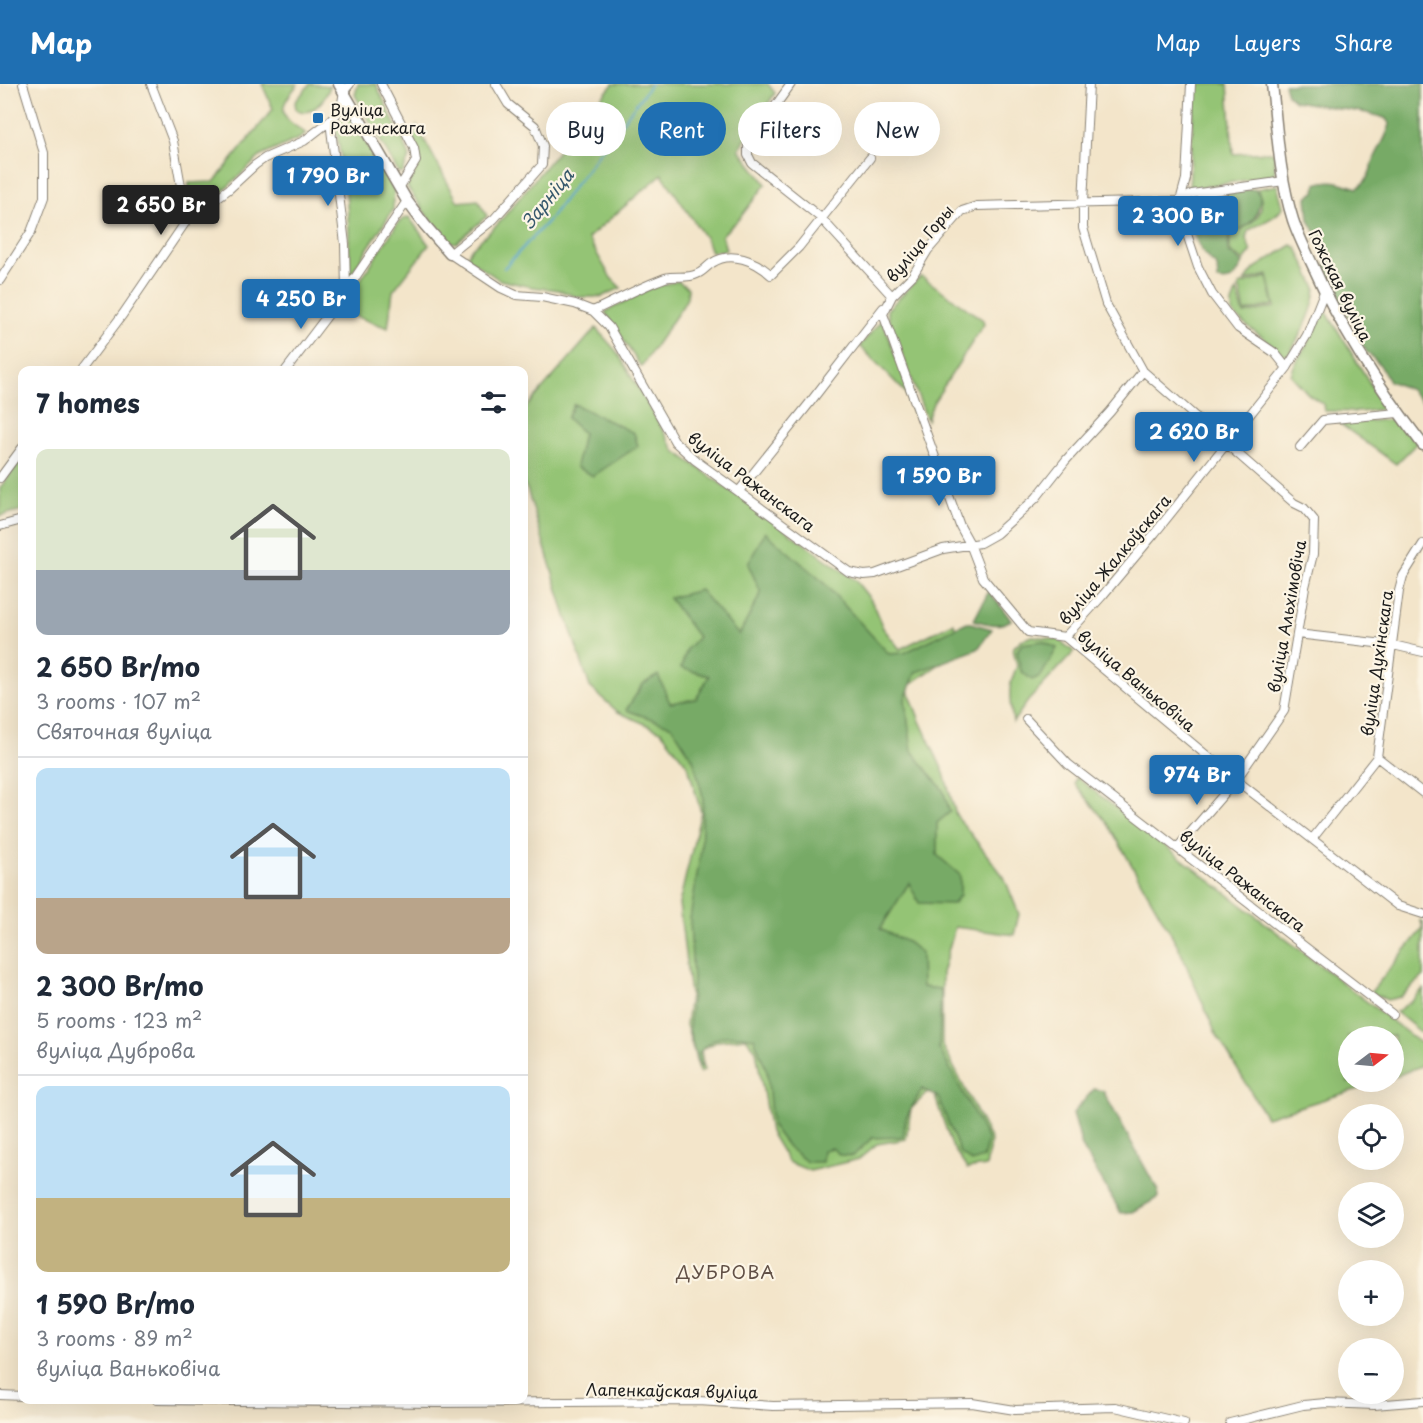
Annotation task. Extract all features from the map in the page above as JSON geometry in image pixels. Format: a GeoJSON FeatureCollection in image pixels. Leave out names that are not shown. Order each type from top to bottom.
{"type":"FeatureCollection","features":[{"type":"Feature","properties":{"kind":"street"},"geometry":{"type":"LineString","coordinates":[[0,280],[31,232],[44,197],[44,153],[23,84]]}},
{"type":"Feature","properties":{"kind":"street"},"geometry":{"type":"LineString","coordinates":[[151,84],[173,141],[188,220]]}},
{"type":"Feature","properties":{"kind":"street"},"geometry":{"type":"LineString","coordinates":[[381,84],[414,148],[416,161],[399,188]]}},
{"type":"Feature","properties":{"kind":"street"},"geometry":{"type":"LineString","coordinates":[[450,254],[494,219],[542,165],[543,146],[535,126],[508,104],[496,84]]}},
{"type":"Feature","properties":{"kind":"street"},"geometry":{"type":"LineString","coordinates":[[791,84],[748,144],[748,155],[752,163],[821,218],[892,296]]}},
{"type":"Feature","properties":{"kind":"street","name":"вуліца Альхімовіча"},"geometry":{"type":"LineString","coordinates":[[1089,84],[1083,228],[1106,304],[1143,371],[1294,503],[1304,508],[1314,520],[1313,554],[1284,711],[1236,780],[1177,848]]}},
{"type":"Feature","properties":{"kind":"street"},"geometry":{"type":"LineString","coordinates":[[1191,84],[1186,179],[1180,201],[1186,231],[1198,267],[1212,294],[1238,328],[1275,353],[1287,368]]}},
{"type":"Feature","properties":{"kind":"street","name":"Гожская вуліца"},"geometry":{"type":"LineString","coordinates":[[1272,84],[1284,181],[1293,220],[1324,292],[1361,357],[1398,413],[1423,445]]}},
{"type":"Feature","properties":{"kind":"street"},"geometry":{"type":"LineString","coordinates":[[84,366],[188,220],[229,189],[255,165],[304,141],[330,121],[341,109],[345,86]]}},
{"type":"Feature","properties":{"kind":"street"},"geometry":{"type":"LineString","coordinates":[[345,86],[407,201],[450,254],[501,288],[516,295],[542,297],[575,304],[593,311],[668,277],[698,274],[713,262],[725,258],[742,258],[762,266],[771,275],[799,247],[870,158]]}},
{"type":"Feature","properties":{"kind":"street"},"geometry":{"type":"LineString","coordinates":[[330,121],[345,244],[346,291]]}},
{"type":"Feature","properties":{"kind":"street","name":"вуліца Горы"},"geometry":{"type":"LineString","coordinates":[[739,491],[892,296],[913,275],[928,250],[962,211],[977,206],[1180,201],[1192,194],[1284,181]]}},
{"type":"Feature","properties":{"kind":"street"},"geometry":{"type":"LineString","coordinates":[[289,366],[346,291],[407,201]]}},
{"type":"Feature","properties":{"kind":"street","name":"вуліца Жалкоўскага"},"geometry":{"type":"LineString","coordinates":[[1065,637],[1155,533],[1287,368],[1307,335],[1324,292]]}},
{"type":"Feature","properties":{"kind":"street","name":"вуліца Ваньковіча"},"geometry":{"type":"LineString","coordinates":[[892,296],[883,314],[960,526],[970,544],[983,578],[1028,632],[1065,637],[1236,780],[1398,906],[1423,914]]}},
{"type":"Feature","properties":{"kind":"street","name":"вуліца Ражанскага"},"geometry":{"type":"LineString","coordinates":[[593,311],[609,327],[675,442],[695,460],[849,572],[864,575],[875,574],[943,549],[970,544]]}},
{"type":"Feature","properties":{"kind":"street"},"geometry":{"type":"LineString","coordinates":[[970,544],[980,543],[996,534],[1036,498],[1143,371]]}},
{"type":"Feature","properties":{"kind":"street"},"geometry":{"type":"LineString","coordinates":[[1300,447],[1323,420],[1398,413]]}},
{"type":"Feature","properties":{"kind":"street"},"geometry":{"type":"LineString","coordinates":[[0,478],[18,453]]}},
{"type":"Feature","properties":{"kind":"street"},"geometry":{"type":"LineString","coordinates":[[0,526],[18,521]]}},
{"type":"Feature","properties":{"kind":"street","name":"вуліца Духінскага"},"geometry":{"type":"LineString","coordinates":[[1313,838],[1377,757],[1399,591],[1403,576],[1423,544]]}},
{"type":"Feature","properties":{"kind":"street"},"geometry":{"type":"LineString","coordinates":[[1297,634],[1393,645],[1423,652]]}},
{"type":"Feature","properties":{"kind":"street","name":"вуліца Ражанскага"},"geometry":{"type":"LineString","coordinates":[[1026,719],[1068,764],[1392,1014]]}},
{"type":"Feature","properties":{"kind":"street","name":"вуліца Духінскага"},"geometry":{"type":"LineString","coordinates":[[1377,757],[1423,793]]}},
{"type":"Feature","properties":{"kind":"street"},"geometry":{"type":"LineString","coordinates":[[0,1395],[18,1396]]}},
{"type":"Feature","properties":{"kind":"street","name":"Лапенкаўская вуліца"},"geometry":{"type":"LineString","coordinates":[[528,1402],[687,1401],[795,1406],[972,1403],[1015,1410],[1115,1407],[1184,1423]]}},
{"type":"Feature","properties":{"kind":"street"},"geometry":{"type":"LineString","coordinates":[[1230,1423],[1303,1405],[1326,1403],[1374,1405],[1423,1401]]}},
{"type":"Feature","properties":{"kind":"green space"},"geometry":{"type":"Polygon","coordinates":[[[262,84],[298,84],[284,104],[284,110],[288,120],[306,134],[261,156],[224,190],[195,210],[189,205],[189,183],[214,182],[273,109],[262,84]]]}},
{"type":"Feature","properties":{"kind":"green space"},"geometry":{"type":"Polygon","coordinates":[[[310,84],[330,86],[321,102],[312,110],[296,109],[295,102],[310,84]]]}},
{"type":"Feature","properties":{"kind":"green space"},"geometry":{"type":"Polygon","coordinates":[[[358,84],[376,84],[410,156],[402,174],[398,172],[355,95],[358,84]]]}},
{"type":"Feature","properties":{"kind":"green space"},"geometry":{"type":"Polygon","coordinates":[[[613,84],[768,84],[775,93],[769,102],[738,102],[738,156],[744,156],[766,184],[739,219],[722,235],[726,250],[711,252],[706,239],[662,174],[588,238],[611,278],[621,288],[601,297],[577,297],[559,290],[500,280],[467,258],[470,250],[498,224],[554,156],[626,156],[626,102],[598,102],[613,84]]]}},
{"type":"Feature","properties":{"kind":"green space"},"geometry":{"type":"Polygon","coordinates":[[[1195,84],[1228,84],[1233,154],[1274,153],[1275,172],[1271,176],[1189,189],[1195,84]]]}},
{"type":"Feature","properties":{"kind":"green space"},"geometry":{"type":"Polygon","coordinates":[[[1284,84],[1423,84],[1423,403],[1411,390],[1389,381],[1380,365],[1366,351],[1358,337],[1362,329],[1356,319],[1349,319],[1325,268],[1328,254],[1317,243],[1316,233],[1309,220],[1307,197],[1315,192],[1316,184],[1332,181],[1357,188],[1365,182],[1390,124],[1385,118],[1367,113],[1295,101],[1287,94],[1284,84]]]}},
{"type":"Feature","properties":{"kind":"green space"},"geometry":{"type":"Polygon","coordinates":[[[344,116],[351,118],[394,190],[393,210],[349,277],[347,202],[335,127],[344,116]]]}},
{"type":"Feature","properties":{"kind":"green space"},"geometry":{"type":"Polygon","coordinates":[[[417,126],[458,202],[478,200],[487,216],[456,243],[445,241],[407,187],[415,173],[419,157],[412,137],[417,126]]]}},
{"type":"Feature","properties":{"kind":"green space"},"geometry":{"type":"Polygon","coordinates":[[[1277,185],[1283,207],[1272,218],[1248,231],[1246,238],[1251,252],[1244,261],[1230,252],[1230,236],[1245,228],[1260,212],[1262,205],[1257,189],[1277,185]]]}},
{"type":"Feature","properties":{"kind":"green space"},"geometry":{"type":"Polygon","coordinates":[[[1254,189],[1260,198],[1255,217],[1229,236],[1228,252],[1243,263],[1234,278],[1218,280],[1217,266],[1203,253],[1195,237],[1188,201],[1201,195],[1254,189]]]}},
{"type":"Feature","properties":{"kind":"green space"},"geometry":{"type":"Polygon","coordinates":[[[409,217],[429,245],[393,291],[388,328],[340,311],[398,223],[409,217]]]}},
{"type":"Feature","properties":{"kind":"green space"},"geometry":{"type":"Polygon","coordinates":[[[1292,245],[1297,248],[1316,288],[1313,306],[1306,322],[1289,354],[1283,355],[1232,312],[1232,303],[1237,290],[1244,314],[1275,307],[1268,275],[1245,281],[1255,268],[1292,245]]]}},
{"type":"Feature","properties":{"kind":"green space"},"geometry":{"type":"Polygon","coordinates":[[[921,276],[983,320],[984,324],[933,403],[927,420],[887,310],[921,276]]]}},
{"type":"Feature","properties":{"kind":"green space"},"geometry":{"type":"Polygon","coordinates":[[[1267,277],[1274,305],[1245,312],[1239,285],[1267,277]]]}},
{"type":"Feature","properties":{"kind":"green space"},"geometry":{"type":"Polygon","coordinates":[[[678,281],[688,288],[687,298],[641,367],[605,312],[650,288],[678,281]]]}},
{"type":"Feature","properties":{"kind":"green space"},"geometry":{"type":"Polygon","coordinates":[[[1326,311],[1382,403],[1382,409],[1360,412],[1324,411],[1323,404],[1308,394],[1291,375],[1326,311]]]}},
{"type":"Feature","properties":{"kind":"green space"},"geometry":{"type":"Polygon","coordinates":[[[880,322],[883,322],[918,417],[916,419],[906,393],[860,346],[880,322]]]}},
{"type":"Feature","properties":{"kind":"green space"},"geometry":{"type":"Polygon","coordinates":[[[596,328],[617,352],[675,451],[855,580],[871,600],[883,628],[900,649],[953,623],[968,644],[907,687],[944,773],[956,815],[1004,877],[1019,914],[1014,935],[955,927],[942,973],[942,1044],[991,1140],[986,1166],[967,1169],[952,1146],[932,1088],[911,1109],[906,1139],[877,1144],[859,1159],[810,1171],[788,1162],[770,1132],[756,1050],[746,1038],[718,1041],[701,1050],[704,1070],[700,1073],[686,1025],[690,995],[679,904],[701,812],[688,766],[661,731],[618,712],[590,687],[528,492],[528,405],[596,328]]]}},
{"type":"Feature","properties":{"kind":"green space"},"geometry":{"type":"Polygon","coordinates":[[[574,404],[634,433],[638,446],[593,476],[576,467],[583,433],[567,418],[574,404]]]}},
{"type":"Feature","properties":{"kind":"green space"},"geometry":{"type":"Polygon","coordinates":[[[1398,419],[1417,443],[1396,464],[1339,423],[1398,419]]]}},
{"type":"Feature","properties":{"kind":"green space"},"geometry":{"type":"Polygon","coordinates":[[[18,463],[18,511],[0,516],[0,488],[18,463]]]}},
{"type":"Feature","properties":{"kind":"green space"},"geometry":{"type":"Polygon","coordinates":[[[765,532],[822,581],[889,654],[904,653],[967,622],[992,629],[978,649],[916,672],[905,699],[912,751],[943,790],[950,812],[937,823],[937,855],[960,875],[960,895],[953,904],[919,903],[909,883],[880,929],[909,943],[921,953],[922,987],[941,989],[939,1048],[988,1140],[983,1158],[972,1162],[960,1153],[938,1097],[922,1089],[906,1118],[903,1137],[872,1138],[853,1156],[840,1155],[832,1148],[823,1150],[822,1162],[807,1162],[788,1147],[772,1126],[767,1072],[754,1038],[730,1036],[716,1039],[704,1047],[699,1054],[702,1068],[697,1062],[689,1029],[693,982],[690,919],[701,850],[703,797],[693,759],[672,726],[626,710],[643,684],[658,675],[670,703],[696,699],[709,676],[681,668],[687,649],[698,637],[669,598],[700,590],[739,635],[761,593],[748,564],[765,532]]]}},
{"type":"Feature","properties":{"kind":"green space"},"geometry":{"type":"Polygon","coordinates":[[[989,591],[1011,620],[997,625],[974,620],[989,591]]]}},
{"type":"Feature","properties":{"kind":"green space"},"geometry":{"type":"Polygon","coordinates":[[[1033,636],[1059,640],[1074,652],[1028,701],[1013,722],[1010,693],[1017,666],[1013,648],[1021,640],[1033,636]]]}},
{"type":"Feature","properties":{"kind":"green space"},"geometry":{"type":"Polygon","coordinates":[[[1042,641],[1057,648],[1041,676],[1032,680],[1021,671],[1017,651],[1022,644],[1042,641]]]}},
{"type":"Feature","properties":{"kind":"green space"},"geometry":{"type":"Polygon","coordinates":[[[1076,777],[1398,1026],[1338,1026],[1338,1092],[1348,1092],[1266,1117],[1215,1032],[1178,946],[1108,824],[1075,784],[1076,777]]]}},
{"type":"Feature","properties":{"kind":"green space"},"geometry":{"type":"Polygon","coordinates":[[[1423,928],[1423,977],[1400,997],[1387,1000],[1371,992],[1423,928]]]}},
{"type":"Feature","properties":{"kind":"green space"},"geometry":{"type":"Polygon","coordinates":[[[1423,989],[1423,1034],[1396,1012],[1423,989]]]}},
{"type":"Feature","properties":{"kind":"green space"},"geometry":{"type":"Polygon","coordinates":[[[1404,1030],[1423,1045],[1423,1065],[1404,1073],[1404,1030]]]}},
{"type":"Feature","properties":{"kind":"green space"},"geometry":{"type":"Polygon","coordinates":[[[1094,1089],[1103,1091],[1158,1191],[1159,1197],[1133,1212],[1121,1213],[1082,1147],[1073,1113],[1094,1089]]]}},
{"type":"Feature","properties":{"kind":"waterway","name":"Зарніца"},"geometry":{"type":"LineString","coordinates":[[504,268],[548,221],[651,84]]}},
{"type":"Feature","properties":{"kind":"place","name":"Вуліца Ражанскага"},"geometry":{"type":"Point","coordinates":[318,118]}},
{"type":"Feature","properties":{"kind":"district","name":"ДУБРОВА"},"geometry":{"type":"Point","coordinates":[726,1271]}}]}
